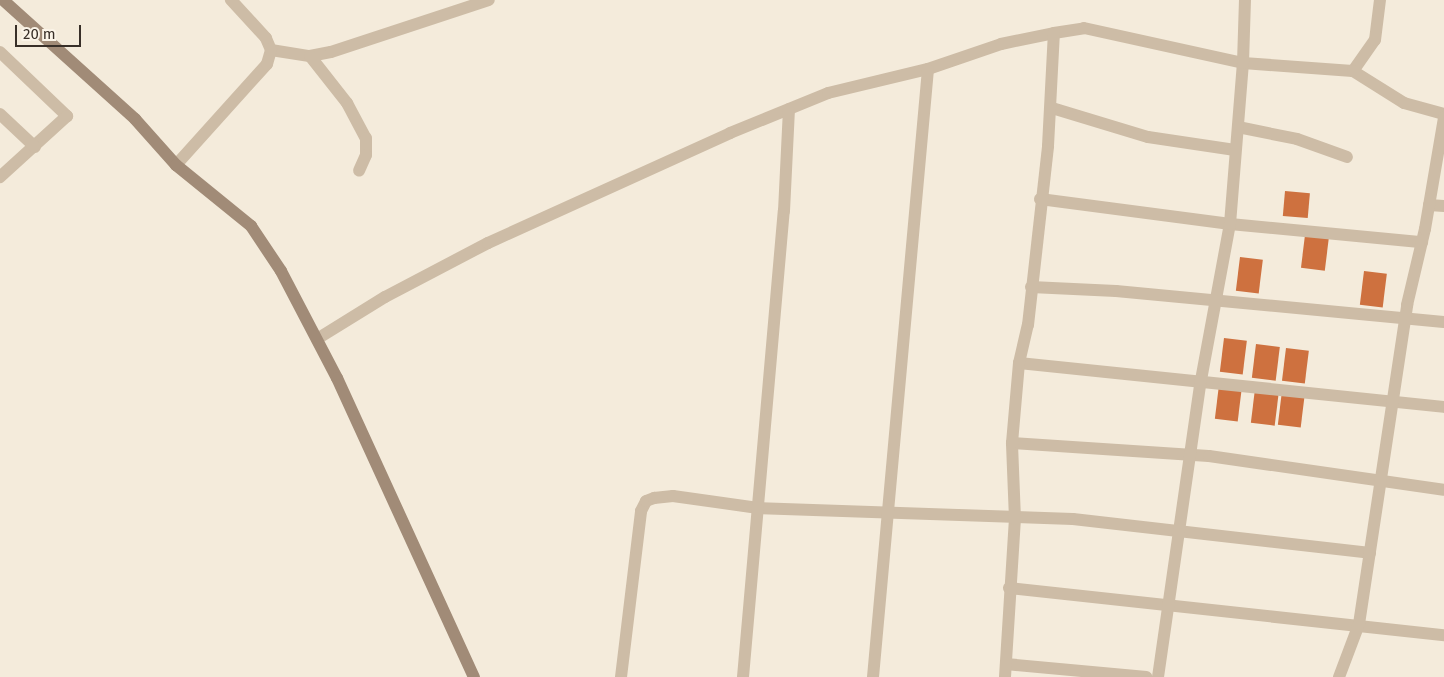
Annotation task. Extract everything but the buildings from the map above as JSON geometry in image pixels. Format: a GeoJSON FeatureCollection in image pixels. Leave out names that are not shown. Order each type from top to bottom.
{"type":"FeatureCollection","features":[{"type":"Feature","properties":{"kind":"street"},"geometry":{"type":"LineString","coordinates":[[3,0],[135,120],[176,165],[251,226],[281,271],[317,339],[474,677]]}},
{"type":"Feature","properties":{"kind":"street"},"geometry":{"type":"LineString","coordinates":[[176,165],[267,64],[271,50],[266,38],[231,0]]}},
{"type":"Feature","properties":{"kind":"street"},"geometry":{"type":"LineString","coordinates":[[271,50],[310,56],[489,0]]}},
{"type":"Feature","properties":{"kind":"street"},"geometry":{"type":"LineString","coordinates":[[1158,677],[1177,532],[1191,457],[1201,380],[1230,224],[1243,63],[1245,0]]}},
{"type":"Feature","properties":{"kind":"street"},"geometry":{"type":"LineString","coordinates":[[1353,71],[1375,40],[1380,0]]}},
{"type":"Feature","properties":{"kind":"street"},"geometry":{"type":"LineString","coordinates":[[317,339],[385,297],[488,243],[789,109],[828,93],[928,69],[1001,44],[1054,33],[1084,28],[1243,63],[1353,71],[1404,102],[1444,114]]}},
{"type":"Feature","properties":{"kind":"street"},"geometry":{"type":"LineString","coordinates":[[1054,33],[1052,108],[1040,199],[1028,325],[1019,363],[1012,443],[1015,519],[1009,588],[1006,671],[1146,677]]}},
{"type":"Feature","properties":{"kind":"street"},"geometry":{"type":"LineString","coordinates":[[0,52],[67,116],[0,177]]}},
{"type":"Feature","properties":{"kind":"street"},"geometry":{"type":"LineString","coordinates":[[310,56],[347,103],[366,138],[366,155],[358,171]]}},
{"type":"Feature","properties":{"kind":"street"},"geometry":{"type":"LineString","coordinates":[[873,677],[880,621],[886,513],[928,69]]}},
{"type":"Feature","properties":{"kind":"street"},"geometry":{"type":"LineString","coordinates":[[1052,108],[1148,138],[1235,150]]}},
{"type":"Feature","properties":{"kind":"street"},"geometry":{"type":"LineString","coordinates":[[743,677],[784,212],[789,109]]}},
{"type":"Feature","properties":{"kind":"street"},"geometry":{"type":"LineString","coordinates":[[0,114],[35,147]]}},
{"type":"Feature","properties":{"kind":"street"},"geometry":{"type":"LineString","coordinates":[[1339,677],[1359,624],[1394,401],[1405,317],[1422,242],[1444,118]]}},
{"type":"Feature","properties":{"kind":"street"},"geometry":{"type":"LineString","coordinates":[[1238,127],[1305,141],[1347,157]]}},
{"type":"Feature","properties":{"kind":"street"},"geometry":{"type":"LineString","coordinates":[[1040,199],[1230,224],[1422,242]]}},
{"type":"Feature","properties":{"kind":"street"},"geometry":{"type":"LineString","coordinates":[[1429,205],[1444,206]]}},
{"type":"Feature","properties":{"kind":"street"},"geometry":{"type":"LineString","coordinates":[[1031,287],[1215,300],[1444,322]]}},
{"type":"Feature","properties":{"kind":"street"},"geometry":{"type":"LineString","coordinates":[[1019,363],[1444,406]]}},
{"type":"Feature","properties":{"kind":"street"},"geometry":{"type":"LineString","coordinates":[[1012,443],[1130,450],[1191,457],[1208,456],[1444,490]]}},
{"type":"Feature","properties":{"kind":"street"},"geometry":{"type":"LineString","coordinates":[[622,677],[641,511],[646,501],[673,496],[758,508],[1015,519],[1073,519],[1370,553]]}},
{"type":"Feature","properties":{"kind":"street"},"geometry":{"type":"LineString","coordinates":[[1009,588],[1168,606],[1359,624],[1444,635]]}}]}
